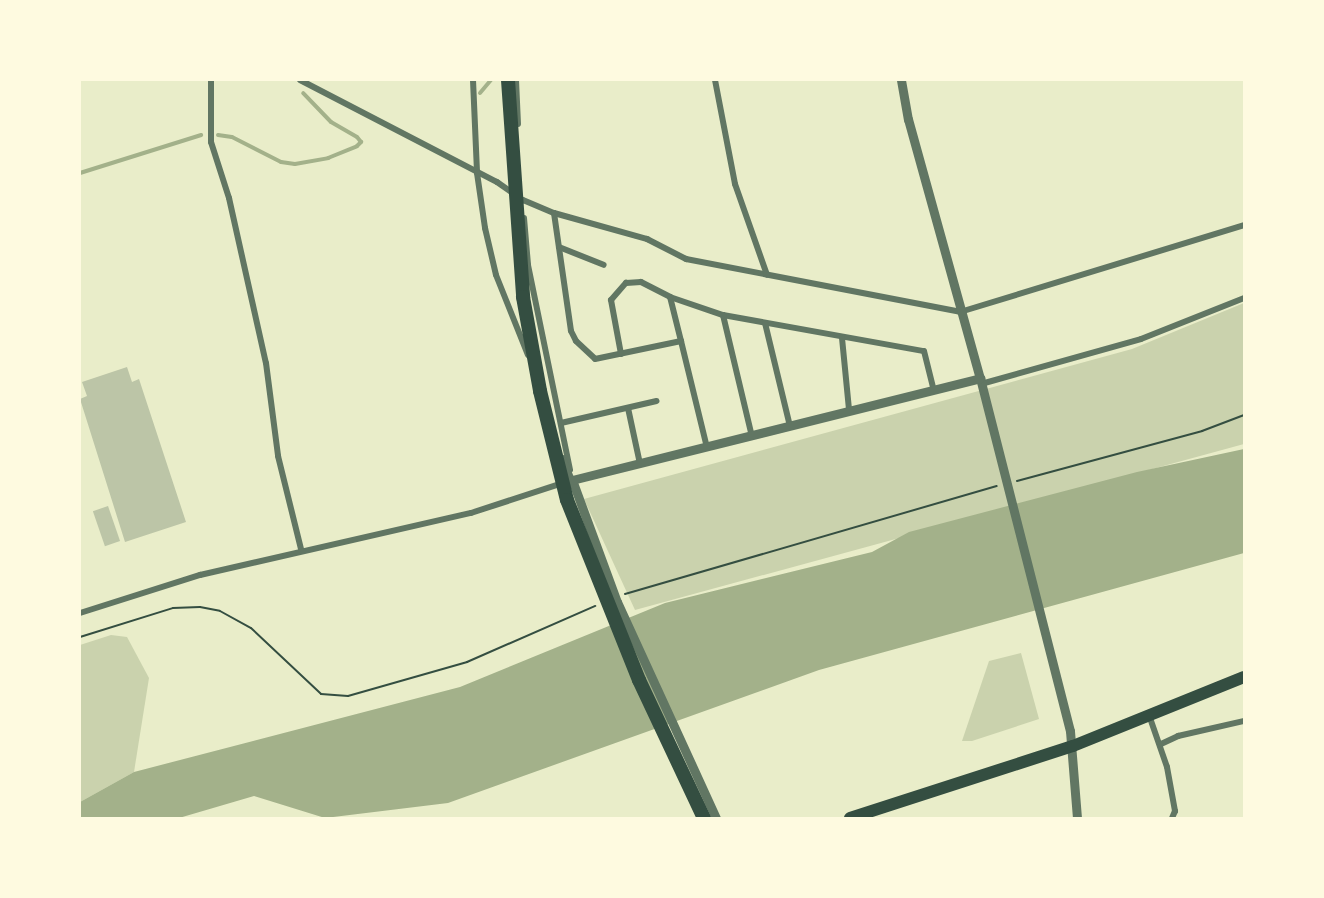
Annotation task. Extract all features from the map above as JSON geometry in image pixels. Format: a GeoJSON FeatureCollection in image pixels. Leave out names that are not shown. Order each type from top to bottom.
{"type":"FeatureCollection","features":[{"type":"Feature","properties":{"kind":"highway"},"geometry":{"type":"LineString","coordinates":[[500,80],[505,191],[516,297],[533,394],[560,501],[584,573],[694,819]]}},
{"type":"Feature","properties":{"kind":"highway"},"geometry":{"type":"LineString","coordinates":[[508,80],[523,297],[540,391],[567,500],[604,598],[704,819]]}},
{"type":"Feature","properties":{"kind":"main road"},"geometry":{"type":"LineString","coordinates":[[850,819],[1073,746],[1245,677]]}},
{"type":"Feature","properties":{"kind":"street"},"geometry":{"type":"LineString","coordinates":[[211,80],[211,142],[229,198],[264,352],[278,456],[301,549]]}},
{"type":"Feature","properties":{"kind":"street"},"geometry":{"type":"LineString","coordinates":[[303,80],[523,200],[554,213],[647,239],[686,259],[960,312],[1245,225]]}},
{"type":"Feature","properties":{"kind":"street"},"geometry":{"type":"LineString","coordinates":[[473,80],[477,173],[496,275],[617,602],[716,819]]}},
{"type":"Feature","properties":{"kind":"street"},"geometry":{"type":"LineString","coordinates":[[516,80],[528,265],[572,480]]}},
{"type":"Feature","properties":{"kind":"street"},"geometry":{"type":"LineString","coordinates":[[715,80],[735,184],[767,275]]}},
{"type":"Feature","properties":{"kind":"street"},"geometry":{"type":"LineString","coordinates":[[904,80],[908,119],[980,381],[1070,732],[1073,746],[1077,819]]}},
{"type":"Feature","properties":{"kind":"street"},"geometry":{"type":"LineString","coordinates":[[554,213],[576,342],[595,359],[681,341]]}},
{"type":"Feature","properties":{"kind":"street"},"geometry":{"type":"LineString","coordinates":[[559,247],[604,266]]}},
{"type":"Feature","properties":{"kind":"street"},"geometry":{"type":"LineString","coordinates":[[621,354],[611,300],[626,283],[641,282],[670,297],[723,315],[924,351],[933,387]]}},
{"type":"Feature","properties":{"kind":"street"},"geometry":{"type":"LineString","coordinates":[[670,297],[707,449]]}},
{"type":"Feature","properties":{"kind":"street"},"geometry":{"type":"LineString","coordinates":[[80,613],[301,549],[471,513],[572,480],[707,449],[933,387],[980,381],[1141,339],[1245,298]]}},
{"type":"Feature","properties":{"kind":"street"},"geometry":{"type":"LineString","coordinates":[[723,315],[752,436]]}},
{"type":"Feature","properties":{"kind":"street"},"geometry":{"type":"LineString","coordinates":[[765,323],[790,426]]}},
{"type":"Feature","properties":{"kind":"street"},"geometry":{"type":"LineString","coordinates":[[842,338],[849,410]]}},
{"type":"Feature","properties":{"kind":"street"},"geometry":{"type":"LineString","coordinates":[[561,423],[656,401]]}},
{"type":"Feature","properties":{"kind":"street"},"geometry":{"type":"LineString","coordinates":[[628,408],[640,464]]}},
{"type":"Feature","properties":{"kind":"street"},"geometry":{"type":"LineString","coordinates":[[1148,714],[1161,744],[1174,803],[1172,819]]}},
{"type":"Feature","properties":{"kind":"street"},"geometry":{"type":"LineString","coordinates":[[1161,744],[1178,736],[1245,721]]}},
{"type":"Feature","properties":{"kind":"path"},"geometry":{"type":"LineString","coordinates":[[1009,483],[1202,431],[1245,415]]}},
{"type":"Feature","properties":{"kind":"path"},"geometry":{"type":"LineString","coordinates":[[618,597],[998,486]]}},
{"type":"Feature","properties":{"kind":"path"},"geometry":{"type":"LineString","coordinates":[[80,637],[172,608],[200,606],[219,611],[251,628],[321,694],[348,696],[467,663],[598,605]]}},
{"type":"Feature","properties":{"kind":"shaded area"},"geometry":{"type":"Polygon","coordinates":[[[1244,303],[1244,444],[635,610],[584,499],[1132,349],[1244,303]]]}},
{"type":"Feature","properties":{"kind":"shaded area"},"geometry":{"type":"Polygon","coordinates":[[[1244,449],[1244,553],[819,670],[448,803],[325,818],[254,796],[179,818],[80,818],[80,802],[134,772],[460,687],[665,603],[872,552],[909,532],[1137,472],[1244,449]]]}},
{"type":"Feature","properties":{"kind":"shaded area"},"geometry":{"type":"Polygon","coordinates":[[[111,635],[127,637],[149,678],[134,772],[80,802],[80,645],[111,635]]]}},
{"type":"Feature","properties":{"kind":"shaded area"},"geometry":{"type":"Polygon","coordinates":[[[1021,653],[1039,719],[972,741],[962,741],[989,661],[1021,653]]]}},
{"type":"Feature","properties":{"kind":"building"},"geometry":{"type":"Polygon","coordinates":[[[127,367],[132,382],[139,379],[186,522],[125,542],[80,399],[87,396],[82,382],[127,367]]]}},
{"type":"Feature","properties":{"kind":"building"},"geometry":{"type":"Polygon","coordinates":[[[108,506],[120,541],[105,546],[93,511],[108,506]]]}},
{"type":"Feature","properties":{"kind":"waterway"},"geometry":{"type":"LineString","coordinates":[[480,93],[491,80]]}},
{"type":"Feature","properties":{"kind":"waterway"},"geometry":{"type":"LineString","coordinates":[[218,135],[232,137],[281,162],[295,164],[328,158],[357,146],[361,142],[357,137],[331,122],[303,93]]}},
{"type":"Feature","properties":{"kind":"waterway"},"geometry":{"type":"LineString","coordinates":[[80,173],[201,135]]}}]}
